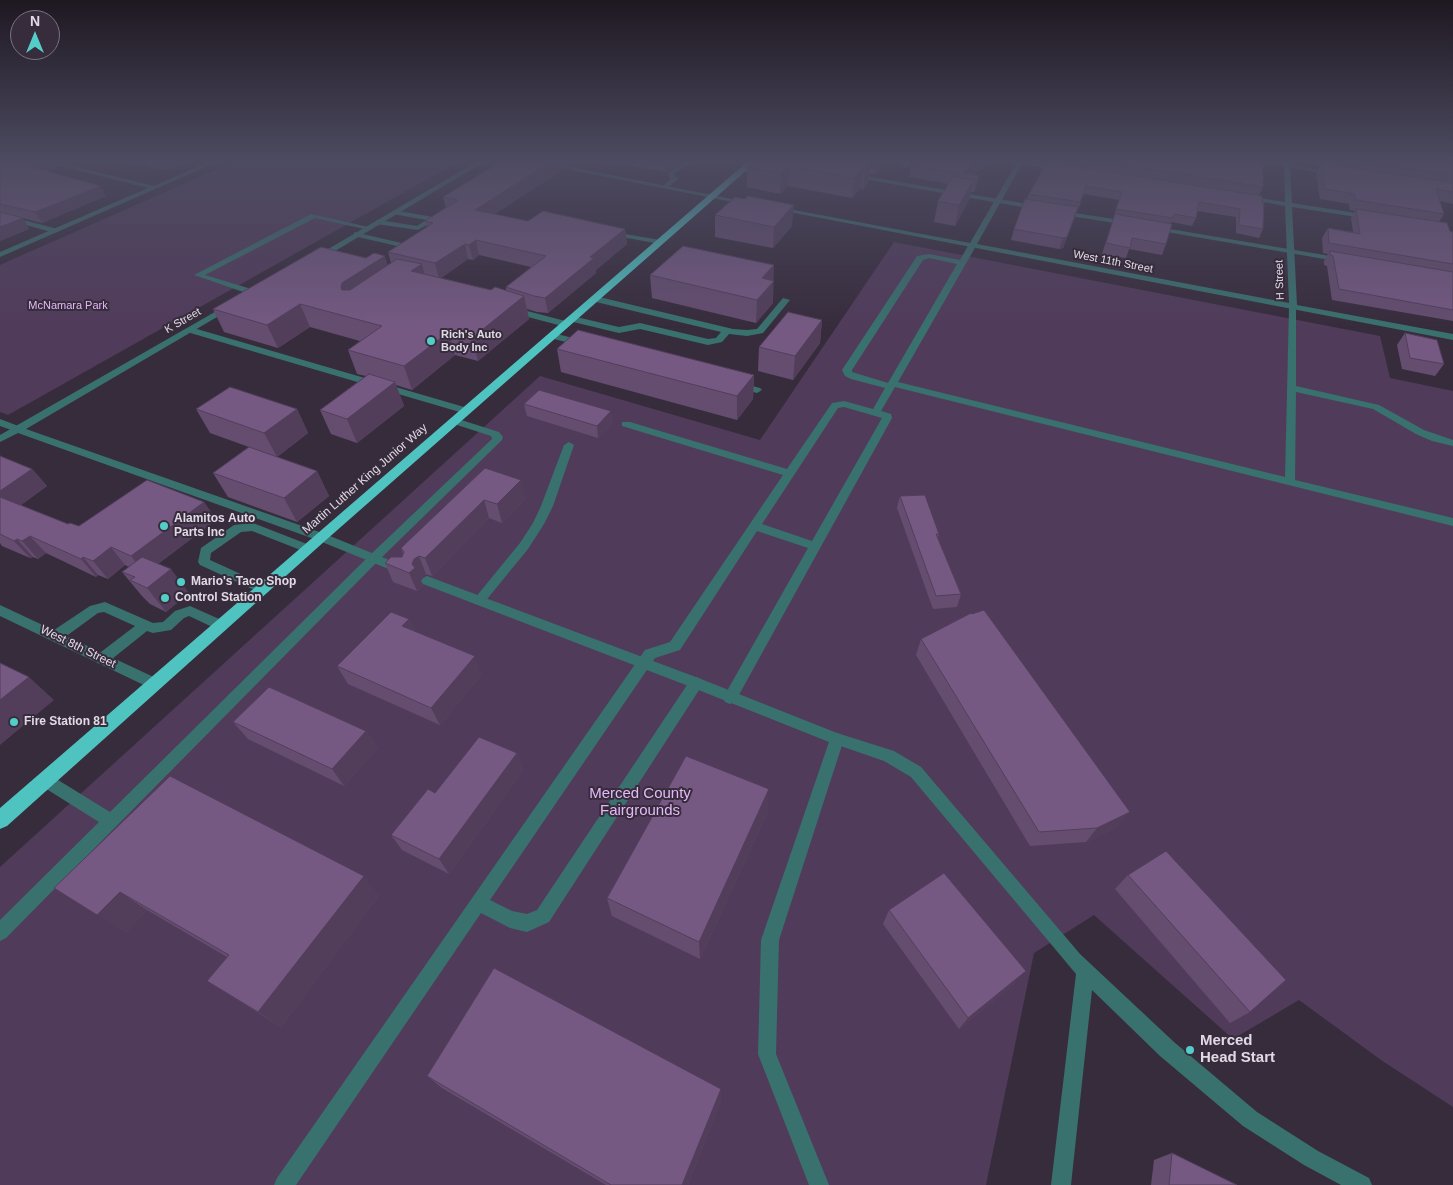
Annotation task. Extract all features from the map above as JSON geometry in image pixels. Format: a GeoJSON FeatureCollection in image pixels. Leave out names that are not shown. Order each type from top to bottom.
{"type":"FeatureCollection","features":[{"type":"Feature","properties":{"kind":"highway","name":"Martin Luther King Junior Way"},"geometry":{"type":"LineString","coordinates":[[0,820],[688,217]]}},
{"type":"Feature","properties":{"kind":"street"},"geometry":{"type":"LineString","coordinates":[[5,217],[55,231]]}},
{"type":"Feature","properties":{"kind":"street"},"geometry":{"type":"LineString","coordinates":[[0,255],[87,217]]}},
{"type":"Feature","properties":{"kind":"street"},"geometry":{"type":"LineString","coordinates":[[247,298],[198,275],[311,217]]}},
{"type":"Feature","properties":{"kind":"street"},"geometry":{"type":"LineString","coordinates":[[320,217],[369,228]]}},
{"type":"Feature","properties":{"kind":"street"},"geometry":{"type":"LineString","coordinates":[[307,264],[387,217]]}},
{"type":"Feature","properties":{"kind":"street"},"geometry":{"type":"LineString","coordinates":[[379,222],[418,228],[433,219],[424,217]]}},
{"type":"Feature","properties":{"kind":"street","name":"West 11th Street"},"geometry":{"type":"LineString","coordinates":[[823,217],[1453,337]]}},
{"type":"Feature","properties":{"kind":"street"},"geometry":{"type":"LineString","coordinates":[[876,412],[989,217]]}},
{"type":"Feature","properties":{"kind":"street"},"geometry":{"type":"LineString","coordinates":[[1090,217],[1134,225]]}},
{"type":"Feature","properties":{"kind":"street","name":"H Street"},"geometry":{"type":"LineString","coordinates":[[1289,217],[1292,307],[1290,482]]}},
{"type":"Feature","properties":{"kind":"street"},"geometry":{"type":"LineString","coordinates":[[1371,217],[1376,218]]}},
{"type":"Feature","properties":{"kind":"street"},"geometry":{"type":"LineString","coordinates":[[1144,226],[1348,261]]}},
{"type":"Feature","properties":{"kind":"street"},"geometry":{"type":"LineString","coordinates":[[599,230],[660,242]]}},
{"type":"Feature","properties":{"kind":"street"},"geometry":{"type":"LineString","coordinates":[[357,234],[410,247]]}},
{"type":"Feature","properties":{"kind":"street"},"geometry":{"type":"LineString","coordinates":[[324,254],[340,258]]}},
{"type":"Feature","properties":{"kind":"street"},"geometry":{"type":"LineString","coordinates":[[962,263],[929,256],[920,258],[847,370],[848,374],[1453,522]]}},
{"type":"Feature","properties":{"kind":"street","name":"K Street"},"geometry":{"type":"LineString","coordinates":[[0,439],[264,288]]}},
{"type":"Feature","properties":{"kind":"street"},"geometry":{"type":"LineString","coordinates":[[595,299],[747,333],[760,331],[786,300]]}},
{"type":"Feature","properties":{"kind":"street"},"geometry":{"type":"LineString","coordinates":[[502,306],[569,322],[619,330],[640,326],[714,342],[719,340],[728,330]]}},
{"type":"Feature","properties":{"kind":"street"},"geometry":{"type":"LineString","coordinates":[[190,330],[467,411]]}},
{"type":"Feature","properties":{"kind":"street"},"geometry":{"type":"LineString","coordinates":[[553,336],[590,346]]}},
{"type":"Feature","properties":{"kind":"street"},"geometry":{"type":"LineString","coordinates":[[729,383],[757,390]]}},
{"type":"Feature","properties":{"kind":"street"},"geometry":{"type":"LineString","coordinates":[[1291,388],[1376,407],[1420,432],[1436,439],[1453,443]]}},
{"type":"Feature","properties":{"kind":"street"},"geometry":{"type":"LineString","coordinates":[[284,1185],[650,654],[675,646],[835,405],[844,404],[887,416],[730,698]]}},
{"type":"Feature","properties":{"kind":"street"},"geometry":{"type":"LineString","coordinates":[[0,932],[374,558],[497,440],[498,437],[495,434],[455,421]]}},
{"type":"Feature","properties":{"kind":"street"},"geometry":{"type":"LineString","coordinates":[[0,422],[321,537],[404,571]]}},
{"type":"Feature","properties":{"kind":"street"},"geometry":{"type":"LineString","coordinates":[[626,424],[790,473]]}},
{"type":"Feature","properties":{"kind":"street"},"geometry":{"type":"LineString","coordinates":[[479,601],[524,546],[538,524],[547,506],[569,444]]}},
{"type":"Feature","properties":{"kind":"street"},"geometry":{"type":"LineString","coordinates":[[754,526],[816,546]]}},
{"type":"Feature","properties":{"kind":"street"},"geometry":{"type":"LineString","coordinates":[[263,589],[204,562],[205,551],[238,528],[253,527],[308,549]]}},
{"type":"Feature","properties":{"kind":"street"},"geometry":{"type":"LineString","coordinates":[[427,581],[696,683],[837,739],[889,756],[916,772],[1061,945],[1085,971],[1167,1049],[1250,1119],[1311,1158],[1362,1185]]}},
{"type":"Feature","properties":{"kind":"street"},"geometry":{"type":"LineString","coordinates":[[56,636],[95,609],[104,607],[153,628],[166,626],[180,614],[190,611],[221,626]]}},
{"type":"Feature","properties":{"kind":"street","name":"West 8th Street"},"geometry":{"type":"LineString","coordinates":[[0,610],[155,684]]}},
{"type":"Feature","properties":{"kind":"street"},"geometry":{"type":"LineString","coordinates":[[102,658],[145,625]]}},
{"type":"Feature","properties":{"kind":"street"},"geometry":{"type":"LineString","coordinates":[[478,903],[510,919],[527,923],[544,916],[696,683]]}},
{"type":"Feature","properties":{"kind":"street"},"geometry":{"type":"LineString","coordinates":[[820,1185],[767,1054],[770,940],[837,739]]}},
{"type":"Feature","properties":{"kind":"street"},"geometry":{"type":"LineString","coordinates":[[45,780],[111,821]]}},
{"type":"Feature","properties":{"kind":"street"},"geometry":{"type":"LineString","coordinates":[[1061,1185],[1085,971]]}},
{"type":"Feature","properties":{"kind":"green space","name":"McNamara Park"},"geometry":{"type":"Polygon","coordinates":[[[108,217],[360,217],[8,415],[0,412],[0,265],[108,217]]]}},
{"type":"Feature","properties":{"kind":"green space","name":"Merced County Fairgrounds"},"geometry":{"type":"Polygon","coordinates":[[[894,242],[1380,336],[1390,378],[1453,391],[1453,1107],[1381,1060],[1299,1000],[1233,1039],[1094,915],[1034,953],[986,1185],[0,1185],[0,867],[540,376],[760,440],[894,242]]]}},
{"type":"Feature","properties":{"kind":"building"},"geometry":{"type":"Polygon","coordinates":[[[0,217],[23,218],[0,227],[0,217]]]}},
{"type":"Feature","properties":{"kind":"building"},"geometry":{"type":"Polygon","coordinates":[[[431,217],[510,217],[528,221],[534,217],[572,217],[625,229],[590,257],[594,258],[545,298],[506,287],[546,256],[476,240],[469,245],[465,244],[435,263],[388,252],[433,223],[425,221],[431,217]]]}},
{"type":"Feature","properties":{"kind":"building"},"geometry":{"type":"Polygon","coordinates":[[[726,217],[783,217],[774,227],[726,217]]]}},
{"type":"Feature","properties":{"kind":"building"},"geometry":{"type":"Polygon","coordinates":[[[1018,217],[1074,217],[1067,237],[1063,238],[1014,229],[1018,217]]]}},
{"type":"Feature","properties":{"kind":"building"},"geometry":{"type":"Polygon","coordinates":[[[1114,217],[1134,217],[1172,224],[1166,244],[1132,238],[1130,248],[1106,243],[1114,217]]]}},
{"type":"Feature","properties":{"kind":"building"},"geometry":{"type":"Polygon","coordinates":[[[1239,217],[1263,217],[1263,229],[1239,225],[1239,217]]]}},
{"type":"Feature","properties":{"kind":"building"},"geometry":{"type":"Polygon","coordinates":[[[1357,217],[1410,217],[1447,223],[1450,231],[1453,232],[1453,264],[1329,243],[1328,228],[1360,234],[1357,217]]]}},
{"type":"Feature","properties":{"kind":"building"},"geometry":{"type":"Polygon","coordinates":[[[683,246],[774,265],[762,278],[774,281],[757,300],[650,275],[683,246]]]}},
{"type":"Feature","properties":{"kind":"building"},"geometry":{"type":"Polygon","coordinates":[[[321,247],[366,258],[374,253],[385,256],[342,283],[342,290],[350,290],[397,259],[422,264],[411,271],[491,290],[495,287],[524,296],[472,338],[449,332],[404,366],[348,350],[382,326],[300,304],[267,325],[213,309],[321,247]]]}},
{"type":"Feature","properties":{"kind":"building"},"geometry":{"type":"Polygon","coordinates":[[[1330,251],[1453,272],[1453,310],[1339,289],[1333,256],[1330,255],[1330,251]]]}},
{"type":"Feature","properties":{"kind":"building"},"geometry":{"type":"Polygon","coordinates":[[[788,312],[822,320],[795,356],[759,347],[788,312]]]}},
{"type":"Feature","properties":{"kind":"building"},"geometry":{"type":"Polygon","coordinates":[[[578,330],[754,375],[737,396],[557,349],[578,330]]]}},
{"type":"Feature","properties":{"kind":"building"},"geometry":{"type":"Polygon","coordinates":[[[1405,333],[1437,340],[1444,364],[1410,358],[1405,333]]]}},
{"type":"Feature","properties":{"kind":"building"},"geometry":{"type":"Polygon","coordinates":[[[369,374],[395,382],[347,419],[320,410],[369,374]]]}},
{"type":"Feature","properties":{"kind":"building"},"geometry":{"type":"Polygon","coordinates":[[[230,387],[297,409],[264,433],[196,409],[230,387]]]}},
{"type":"Feature","properties":{"kind":"building"},"geometry":{"type":"Polygon","coordinates":[[[539,390],[611,411],[597,426],[524,404],[539,390]]]}},
{"type":"Feature","properties":{"kind":"building"},"geometry":{"type":"Polygon","coordinates":[[[249,447],[317,471],[284,498],[213,473],[249,447]]]}},
{"type":"Feature","properties":{"kind":"building"},"geometry":{"type":"Polygon","coordinates":[[[0,456],[32,469],[0,491],[0,456]]]}},
{"type":"Feature","properties":{"kind":"building"},"geometry":{"type":"Polygon","coordinates":[[[485,468],[521,480],[497,504],[484,500],[425,558],[419,556],[414,559],[412,564],[415,568],[409,573],[385,563],[391,557],[402,557],[404,552],[401,548],[485,468]]]}},
{"type":"Feature","properties":{"kind":"building"},"geometry":{"type":"Polygon","coordinates":[[[147,480],[204,502],[131,556],[111,547],[93,561],[83,557],[81,559],[30,536],[22,541],[17,539],[14,541],[0,534],[0,497],[68,524],[79,526],[147,480]]]}},
{"type":"Feature","properties":{"kind":"building"},"geometry":{"type":"Polygon","coordinates":[[[925,495],[939,534],[936,534],[961,594],[936,596],[900,496],[925,495]]]}},
{"type":"Feature","properties":{"kind":"building"},"geometry":{"type":"Polygon","coordinates":[[[142,557],[171,569],[147,588],[130,580],[135,577],[122,572],[142,557]]]}},
{"type":"Feature","properties":{"kind":"building"},"geometry":{"type":"Polygon","coordinates":[[[984,610],[1130,812],[1097,828],[1039,832],[921,639],[971,613],[984,610]]]}},
{"type":"Feature","properties":{"kind":"building"},"geometry":{"type":"Polygon","coordinates":[[[391,612],[409,619],[402,626],[475,656],[431,708],[337,666],[391,612]]]}},
{"type":"Feature","properties":{"kind":"building"},"geometry":{"type":"Polygon","coordinates":[[[0,663],[29,677],[0,700],[0,663]]]}},
{"type":"Feature","properties":{"kind":"building"},"geometry":{"type":"Polygon","coordinates":[[[269,687],[366,731],[332,769],[233,722],[269,687]]]}},
{"type":"Feature","properties":{"kind":"building"},"geometry":{"type":"Polygon","coordinates":[[[479,737],[517,753],[439,859],[391,835],[428,789],[435,793],[479,737]]]}},
{"type":"Feature","properties":{"kind":"building"},"geometry":{"type":"Polygon","coordinates":[[[686,756],[769,789],[699,942],[607,898],[686,756]]]}},
{"type":"Feature","properties":{"kind":"building"},"geometry":{"type":"Polygon","coordinates":[[[170,776],[364,876],[258,1012],[207,981],[229,955],[120,892],[97,915],[54,888],[170,776]]]}},
{"type":"Feature","properties":{"kind":"building"},"geometry":{"type":"Polygon","coordinates":[[[1166,851],[1286,980],[1250,1012],[1128,875],[1166,851]]]}},
{"type":"Feature","properties":{"kind":"building"},"geometry":{"type":"Polygon","coordinates":[[[944,873],[1026,971],[968,1018],[889,910],[944,873]]]}},
{"type":"Feature","properties":{"kind":"building"},"geometry":{"type":"Polygon","coordinates":[[[494,968],[721,1089],[682,1185],[611,1185],[427,1076],[494,968]]]}},
{"type":"Feature","properties":{"kind":"building"},"geometry":{"type":"Polygon","coordinates":[[[1172,1153],[1237,1185],[1169,1185],[1172,1153]]]}},
{"type":"Feature","properties":{"kind":"place","name":"Rich's Auto Body Inc"},"geometry":{"type":"Point","coordinates":[431,341]}},
{"type":"Feature","properties":{"kind":"place","name":"Alamitos Auto Parts Inc"},"geometry":{"type":"Point","coordinates":[164,526]}},
{"type":"Feature","properties":{"kind":"place","name":"Mario's Taco Shop"},"geometry":{"type":"Point","coordinates":[181,582]}},
{"type":"Feature","properties":{"kind":"place","name":"Control Station"},"geometry":{"type":"Point","coordinates":[165,598]}},
{"type":"Feature","properties":{"kind":"place","name":"Fire Station 81"},"geometry":{"type":"Point","coordinates":[14,722]}},
{"type":"Feature","properties":{"kind":"place","name":"Merced Head Start"},"geometry":{"type":"Point","coordinates":[1190,1050]}}]}
